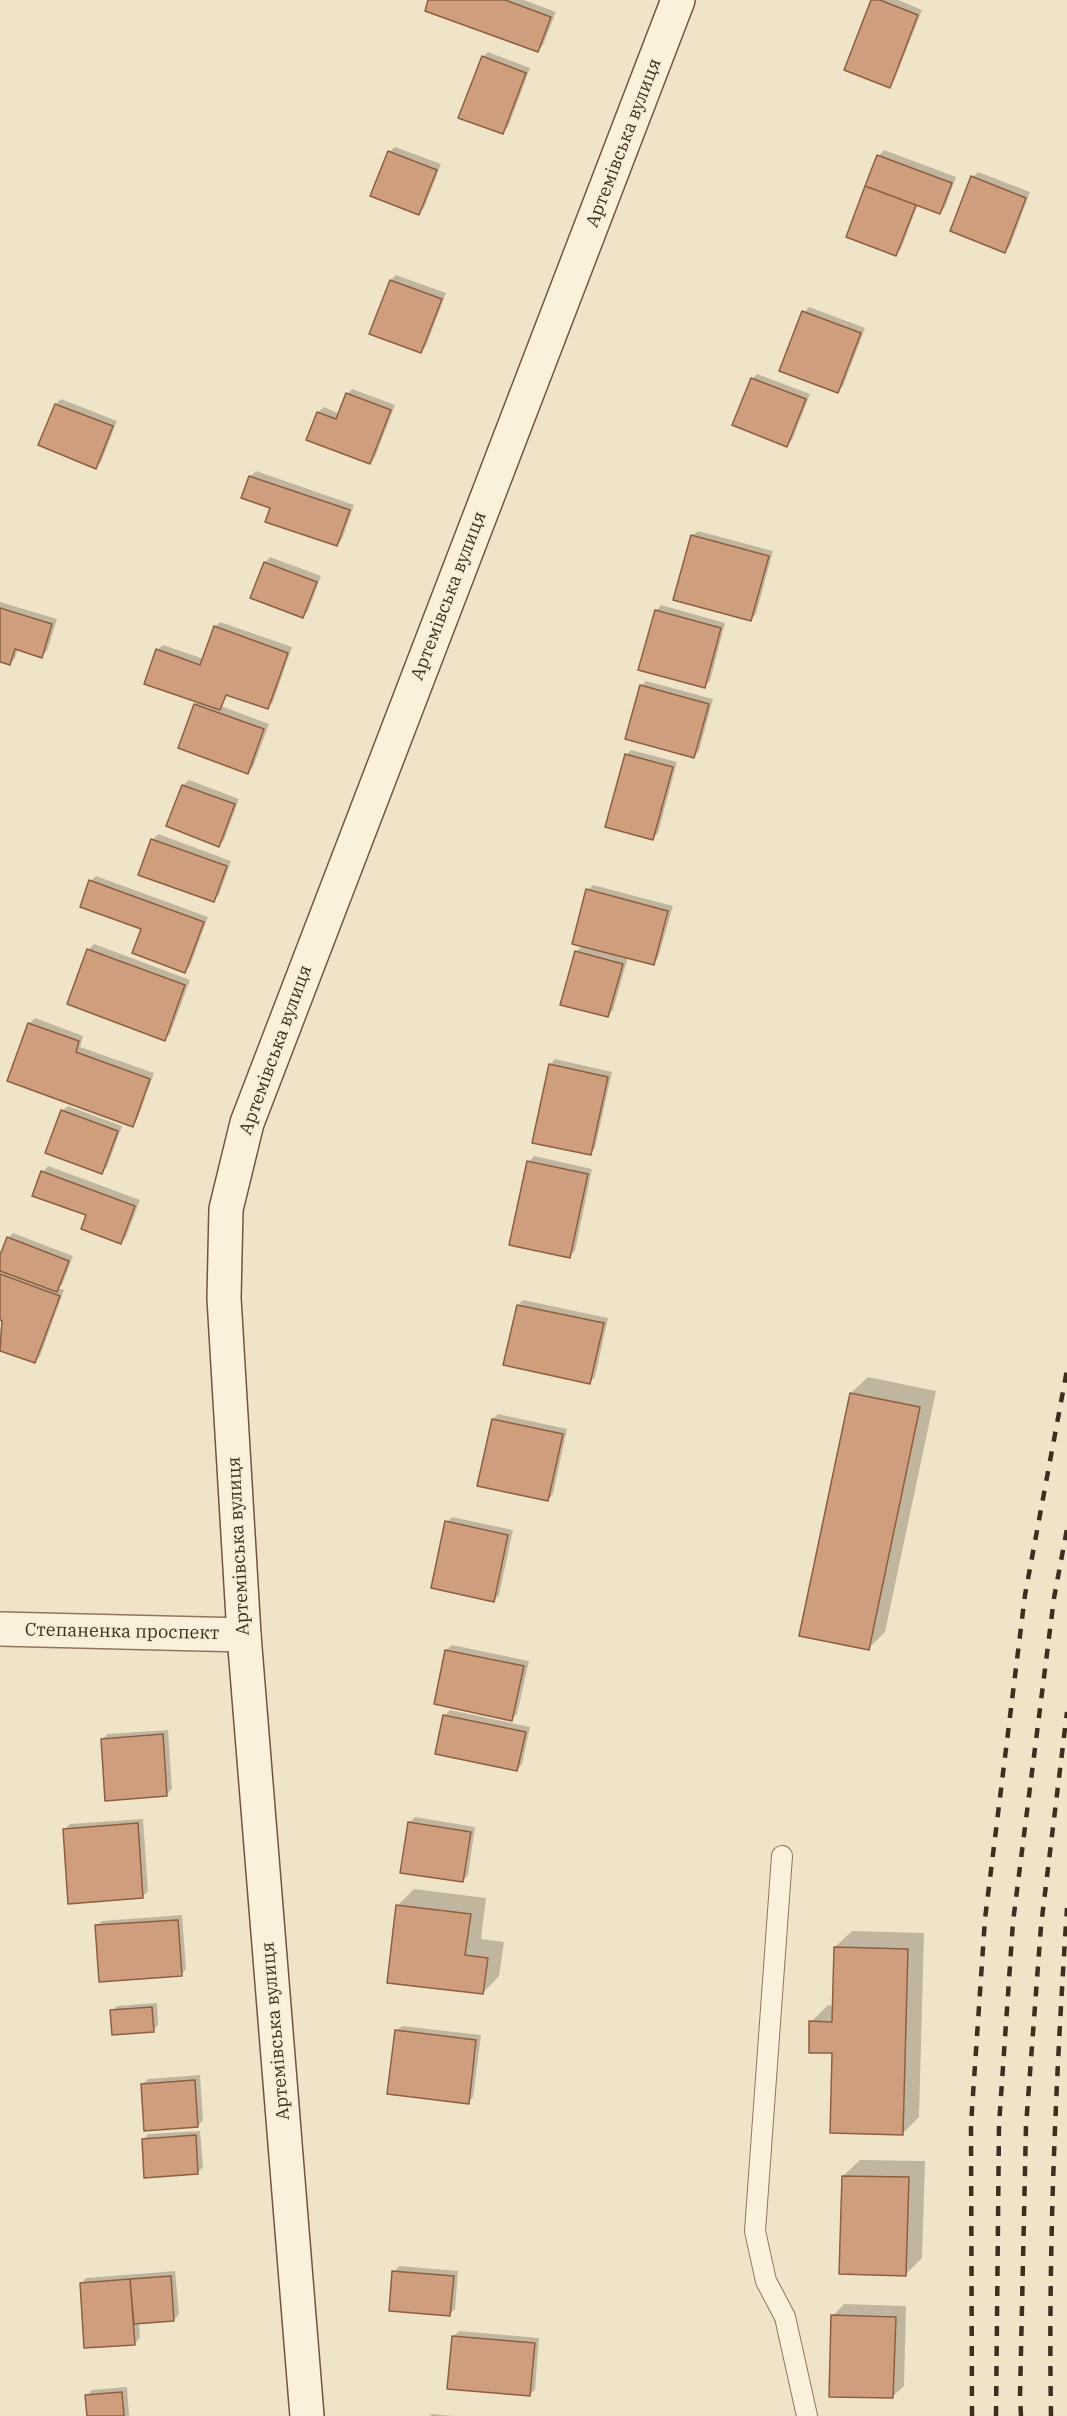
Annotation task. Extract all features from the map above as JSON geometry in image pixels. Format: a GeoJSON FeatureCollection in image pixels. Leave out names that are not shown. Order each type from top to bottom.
{"type":"FeatureCollection","features":[{"type":"Feature","properties":{"kind":"main road","name":"Артемівська вулиця"},"geometry":{"type":"LineString","coordinates":[[308,2416],[244,1635],[224,1298],[226,1209],[247,1124],[678,0]]}},
{"type":"Feature","properties":{"kind":"main road","name":"Степаненка проспект"},"geometry":{"type":"LineString","coordinates":[[0,1629],[244,1635]]}},
{"type":"Feature","properties":{"kind":"lane"},"geometry":{"type":"LineString","coordinates":[[782,1856],[755,2230],[766,2281],[785,2317],[807,2416]]}},
{"type":"Feature","properties":{"kind":"building"},"geometry":{"type":"Polygon","coordinates":[[[428,0],[505,0],[551,17],[538,52],[425,11],[428,0]]]}},
{"type":"Feature","properties":{"kind":"building"},"geometry":{"type":"Polygon","coordinates":[[[871,0],[880,0],[918,15],[890,88],[844,70],[871,0]]]}},
{"type":"Feature","properties":{"kind":"building"},"geometry":{"type":"Polygon","coordinates":[[[482,56],[526,73],[503,134],[458,118],[482,56]]]}},
{"type":"Feature","properties":{"kind":"building"},"geometry":{"type":"Polygon","coordinates":[[[388,151],[437,170],[419,215],[370,196],[388,151]]]}},
{"type":"Feature","properties":{"kind":"building"},"geometry":{"type":"Polygon","coordinates":[[[877,155],[952,183],[940,214],[865,186],[877,155]]]}},
{"type":"Feature","properties":{"kind":"building"},"geometry":{"type":"Polygon","coordinates":[[[971,176],[1026,198],[1005,253],[950,231],[971,176]]]}},
{"type":"Feature","properties":{"kind":"building"},"geometry":{"type":"Polygon","coordinates":[[[865,186],[916,205],[896,256],[846,237],[865,186]]]}},
{"type":"Feature","properties":{"kind":"building"},"geometry":{"type":"Polygon","coordinates":[[[390,280],[442,299],[421,353],[369,334],[390,280]]]}},
{"type":"Feature","properties":{"kind":"building"},"geometry":{"type":"Polygon","coordinates":[[[802,311],[861,333],[838,393],[779,371],[802,311]]]}},
{"type":"Feature","properties":{"kind":"building"},"geometry":{"type":"Polygon","coordinates":[[[751,378],[806,399],[787,447],[732,425],[751,378]]]}},
{"type":"Feature","properties":{"kind":"building"},"geometry":{"type":"Polygon","coordinates":[[[346,393],[391,410],[370,464],[306,440],[317,412],[336,419],[346,393]]]}},
{"type":"Feature","properties":{"kind":"building"},"geometry":{"type":"Polygon","coordinates":[[[55,404],[113,426],[96,469],[38,445],[55,404]]]}},
{"type":"Feature","properties":{"kind":"building"},"geometry":{"type":"Polygon","coordinates":[[[249,476],[350,510],[337,546],[265,522],[270,508],[241,498],[249,476]]]}},
{"type":"Feature","properties":{"kind":"building"},"geometry":{"type":"Polygon","coordinates":[[[691,535],[769,556],[751,621],[673,600],[691,535]]]}},
{"type":"Feature","properties":{"kind":"building"},"geometry":{"type":"Polygon","coordinates":[[[264,562],[317,582],[303,618],[250,598],[264,562]]]}},
{"type":"Feature","properties":{"kind":"building"},"geometry":{"type":"Polygon","coordinates":[[[0,608],[52,624],[42,658],[15,649],[10,665],[0,662],[0,608]]]}},
{"type":"Feature","properties":{"kind":"building"},"geometry":{"type":"Polygon","coordinates":[[[655,610],[721,628],[705,688],[638,670],[655,610]]]}},
{"type":"Feature","properties":{"kind":"building"},"geometry":{"type":"Polygon","coordinates":[[[214,626],[288,653],[268,709],[226,695],[220,710],[144,684],[156,649],[200,665],[214,626]]]}},
{"type":"Feature","properties":{"kind":"building"},"geometry":{"type":"Polygon","coordinates":[[[640,685],[709,704],[694,758],[625,739],[640,685]]]}},
{"type":"Feature","properties":{"kind":"building"},"geometry":{"type":"Polygon","coordinates":[[[194,704],[264,729],[248,774],[178,748],[194,704]]]}},
{"type":"Feature","properties":{"kind":"building"},"geometry":{"type":"Polygon","coordinates":[[[625,754],[673,767],[653,840],[605,827],[625,754]]]}},
{"type":"Feature","properties":{"kind":"building"},"geometry":{"type":"Polygon","coordinates":[[[182,785],[235,804],[219,847],[166,826],[182,785]]]}},
{"type":"Feature","properties":{"kind":"building"},"geometry":{"type":"Polygon","coordinates":[[[151,839],[227,866],[214,902],[138,875],[151,839]]]}},
{"type":"Feature","properties":{"kind":"building"},"geometry":{"type":"Polygon","coordinates":[[[89,880],[204,922],[185,973],[132,953],[141,929],[80,907],[89,880]]]}},
{"type":"Feature","properties":{"kind":"building"},"geometry":{"type":"Polygon","coordinates":[[[586,889],[668,911],[654,965],[572,944],[586,889]]]}},
{"type":"Feature","properties":{"kind":"building"},"geometry":{"type":"Polygon","coordinates":[[[87,949],[185,985],[165,1041],[67,1004],[87,949]]]}},
{"type":"Feature","properties":{"kind":"building"},"geometry":{"type":"Polygon","coordinates":[[[575,951],[623,964],[608,1017],[560,1005],[575,951]]]}},
{"type":"Feature","properties":{"kind":"building"},"geometry":{"type":"Polygon","coordinates":[[[28,1023],[79,1041],[76,1052],[150,1079],[133,1127],[7,1081],[28,1023]]]}},
{"type":"Feature","properties":{"kind":"building"},"geometry":{"type":"Polygon","coordinates":[[[549,1064],[608,1077],[591,1155],[532,1143],[549,1064]]]}},
{"type":"Feature","properties":{"kind":"building"},"geometry":{"type":"Polygon","coordinates":[[[61,1110],[118,1131],[102,1174],[45,1153],[61,1110]]]}},
{"type":"Feature","properties":{"kind":"building"},"geometry":{"type":"Polygon","coordinates":[[[527,1161],[588,1174],[570,1258],[509,1245],[527,1161]]]}},
{"type":"Feature","properties":{"kind":"building"},"geometry":{"type":"Polygon","coordinates":[[[41,1171],[135,1206],[121,1244],[81,1229],[86,1215],[32,1196],[41,1171]]]}},
{"type":"Feature","properties":{"kind":"building"},"geometry":{"type":"Polygon","coordinates":[[[7,1237],[69,1261],[57,1292],[0,1271],[0,1255],[7,1237]]]}},
{"type":"Feature","properties":{"kind":"building"},"geometry":{"type":"Polygon","coordinates":[[[0,1274],[60,1296],[35,1363],[0,1351],[2,1321],[0,1320],[0,1274]]]}},
{"type":"Feature","properties":{"kind":"building"},"geometry":{"type":"Polygon","coordinates":[[[517,1305],[604,1323],[590,1384],[503,1365],[517,1305]]]}},
{"type":"Feature","properties":{"kind":"building"},"geometry":{"type":"Polygon","coordinates":[[[850,1393],[920,1407],[869,1650],[799,1636],[850,1393]]]}},
{"type":"Feature","properties":{"kind":"building"},"geometry":{"type":"Polygon","coordinates":[[[492,1419],[563,1434],[548,1501],[477,1486],[492,1419]]]}},
{"type":"Feature","properties":{"kind":"building"},"geometry":{"type":"Polygon","coordinates":[[[445,1521],[508,1535],[494,1602],[431,1588],[445,1521]]]}},
{"type":"Feature","properties":{"kind":"building"},"geometry":{"type":"Polygon","coordinates":[[[445,1650],[524,1666],[512,1721],[434,1704],[445,1650]]]}},
{"type":"Feature","properties":{"kind":"building"},"geometry":{"type":"Polygon","coordinates":[[[443,1715],[526,1732],[517,1771],[435,1754],[443,1715]]]}},
{"type":"Feature","properties":{"kind":"building"},"geometry":{"type":"Polygon","coordinates":[[[163,1734],[167,1796],[105,1801],[101,1739],[163,1734]]]}},
{"type":"Feature","properties":{"kind":"building"},"geometry":{"type":"Polygon","coordinates":[[[408,1822],[471,1832],[463,1882],[400,1873],[408,1822]]]}},
{"type":"Feature","properties":{"kind":"building"},"geometry":{"type":"Polygon","coordinates":[[[138,1823],[143,1898],[68,1904],[63,1829],[138,1823]]]}},
{"type":"Feature","properties":{"kind":"building"},"geometry":{"type":"Polygon","coordinates":[[[396,1905],[471,1914],[465,1955],[488,1958],[483,1994],[387,1983],[396,1905]]]}},
{"type":"Feature","properties":{"kind":"building"},"geometry":{"type":"Polygon","coordinates":[[[178,1920],[182,1976],[99,1982],[95,1925],[178,1920]]]}},
{"type":"Feature","properties":{"kind":"building"},"geometry":{"type":"Polygon","coordinates":[[[834,1947],[908,1949],[903,2135],[830,2133],[832,2053],[809,2053],[809,2021],[832,2022],[834,1947]]]}},
{"type":"Feature","properties":{"kind":"building"},"geometry":{"type":"Polygon","coordinates":[[[152,2007],[154,2032],[112,2035],[110,2010],[152,2007]]]}},
{"type":"Feature","properties":{"kind":"building"},"geometry":{"type":"Polygon","coordinates":[[[395,2030],[476,2040],[469,2104],[387,2094],[395,2030]]]}},
{"type":"Feature","properties":{"kind":"building"},"geometry":{"type":"Polygon","coordinates":[[[195,2080],[198,2127],[144,2131],[141,2084],[195,2080]]]}},
{"type":"Feature","properties":{"kind":"building"},"geometry":{"type":"Polygon","coordinates":[[[196,2135],[198,2174],[144,2178],[142,2139],[196,2135]]]}},
{"type":"Feature","properties":{"kind":"building"},"geometry":{"type":"Polygon","coordinates":[[[842,2176],[909,2177],[906,2276],[839,2274],[842,2176]]]}},
{"type":"Feature","properties":{"kind":"building"},"geometry":{"type":"Polygon","coordinates":[[[392,2271],[454,2276],[450,2316],[389,2311],[392,2271]]]}},
{"type":"Feature","properties":{"kind":"building"},"geometry":{"type":"Polygon","coordinates":[[[171,2276],[174,2321],[134,2324],[130,2279],[171,2276]]]}},
{"type":"Feature","properties":{"kind":"building"},"geometry":{"type":"Polygon","coordinates":[[[130,2279],[135,2345],[84,2348],[80,2283],[130,2279]]]}},
{"type":"Feature","properties":{"kind":"building"},"geometry":{"type":"Polygon","coordinates":[[[831,2315],[896,2317],[893,2398],[829,2397],[831,2315]]]}},
{"type":"Feature","properties":{"kind":"building"},"geometry":{"type":"Polygon","coordinates":[[[452,2336],[535,2343],[530,2396],[447,2389],[452,2336]]]}},
{"type":"Feature","properties":{"kind":"building"},"geometry":{"type":"Polygon","coordinates":[[[122,2392],[124,2416],[87,2416],[85,2395],[122,2392]]]}},
{"type":"Feature","properties":{"kind":"railway"},"geometry":{"type":"LineString","coordinates":[[972,2416],[971,2124],[985,1919],[1025,1595],[1067,1370]]}},
{"type":"Feature","properties":{"kind":"railway"},"geometry":{"type":"LineString","coordinates":[[996,2416],[999,2125],[1013,1922],[1054,1598],[1067,1529]]}},
{"type":"Feature","properties":{"kind":"railway"},"geometry":{"type":"LineString","coordinates":[[1021,2416],[1026,2126],[1041,1926],[1067,1712]]}},
{"type":"Feature","properties":{"kind":"railway"},"geometry":{"type":"LineString","coordinates":[[1051,2416],[1054,2162],[1067,1908]]}}]}
